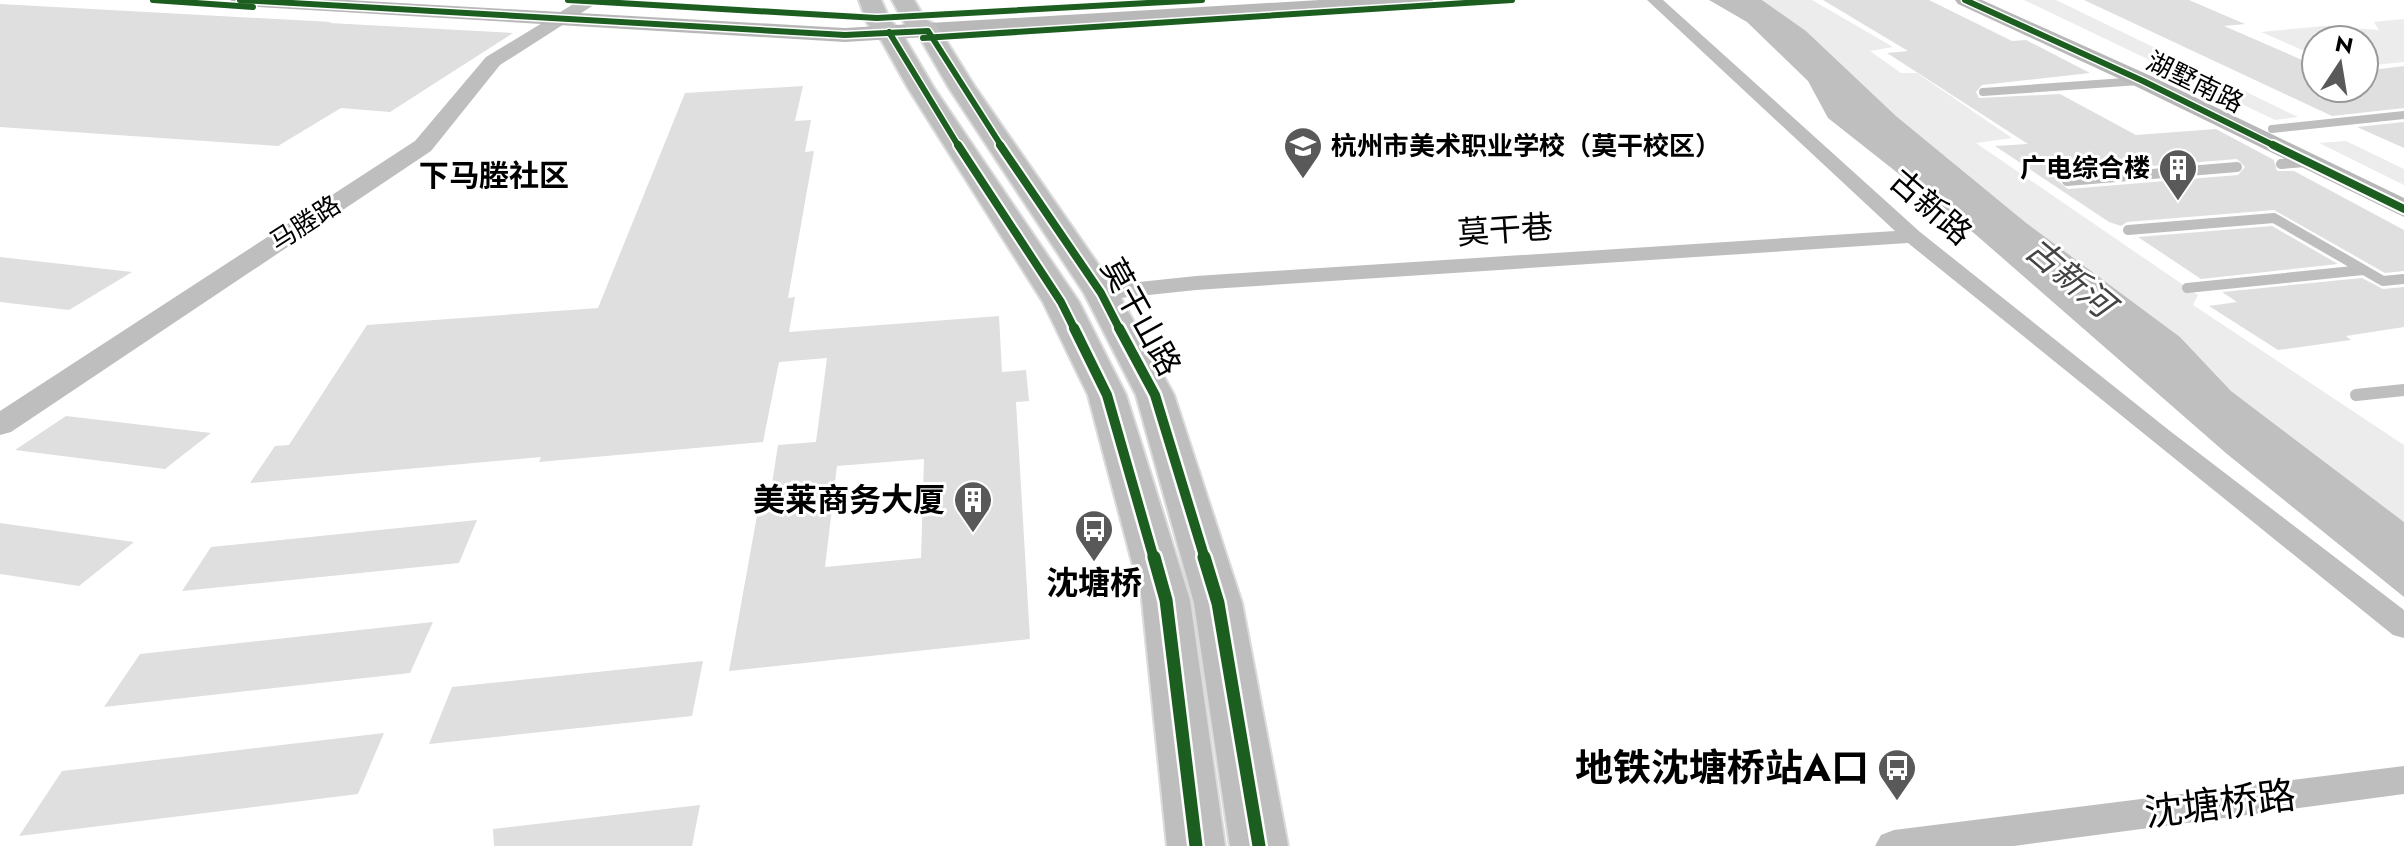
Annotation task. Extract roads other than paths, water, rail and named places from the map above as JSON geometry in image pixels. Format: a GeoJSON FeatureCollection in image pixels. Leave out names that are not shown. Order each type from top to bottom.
{"type":"FeatureCollection","features":[{"type":"Feature","properties":{"kind":"main road"},"geometry":{"type":"LineString","coordinates":[[240,0],[576,10]]}},
{"type":"Feature","properties":{"kind":"main road"},"geometry":{"type":"LineString","coordinates":[[401,0],[576,10],[845,35],[897,18],[1296,0]]}},
{"type":"Feature","properties":{"kind":"main road"},"geometry":{"type":"LineString","coordinates":[[897,18],[1424,0]]}},
{"type":"Feature","properties":{"kind":"main road","name":"湖墅南路"},"geometry":{"type":"LineString","coordinates":[[1965,0],[2143,81],[2404,209]]}},
{"type":"Feature","properties":{"kind":"main road","name":"湖墅南路"},"geometry":{"type":"LineString","coordinates":[[1997,0],[2404,194]]}},
{"type":"Feature","properties":{"kind":"main road","name":"莫干山路"},"geometry":{"type":"LineString","coordinates":[[897,18],[962,88],[1101,293],[1155,395],[1218,603],[1259,846]]}},
{"type":"Feature","properties":{"kind":"main road","name":"莫干山路"},"geometry":{"type":"LineString","coordinates":[[897,18],[921,88],[1061,302],[1107,395],[1166,600],[1196,846]]}},
{"type":"Feature","properties":{"kind":"street","name":"古新路"},"geometry":{"type":"LineString","coordinates":[[1654,0],[1913,236],[2161,437],[2404,627]]}},
{"type":"Feature","properties":{"kind":"street","name":"马塍路"},"geometry":{"type":"LineString","coordinates":[[0,425],[423,146],[493,61],[576,10]]}},
{"type":"Feature","properties":{"kind":"street","name":"莫干巷"},"geometry":{"type":"LineString","coordinates":[[1101,293],[1196,283],[1913,236]]}},
{"type":"Feature","properties":{"kind":"street","name":"沈塘桥路"},"geometry":{"type":"LineString","coordinates":[[1894,846],[2404,780]]}},
{"type":"Feature","properties":{"kind":"lane"},"geometry":{"type":"LineString","coordinates":[[1983,92],[2143,81]]}},
{"type":"Feature","properties":{"kind":"lane"},"geometry":{"type":"LineString","coordinates":[[2272,129],[2404,115]]}},
{"type":"Feature","properties":{"kind":"lane"},"geometry":{"type":"LineString","coordinates":[[2281,164],[2310,161]]}},
{"type":"Feature","properties":{"kind":"lane"},"geometry":{"type":"LineString","coordinates":[[2067,181],[2237,167]]}},
{"type":"Feature","properties":{"kind":"lane"},"geometry":{"type":"LineString","coordinates":[[2128,230],[2274,218],[2383,281],[2404,279]]}},
{"type":"Feature","properties":{"kind":"lane"},"geometry":{"type":"LineString","coordinates":[[2187,288],[2363,270]]}},
{"type":"Feature","properties":{"kind":"lane"},"geometry":{"type":"LineString","coordinates":[[2356,395],[2404,390]]}},
{"type":"Feature","properties":{"kind":"water","name":"古新河"},"geometry":{"type":"Polygon","coordinates":[[[1709,0],[1762,0],[1806,31],[1896,116],[2025,222],[2180,337],[2231,391],[2404,522],[2404,597],[2227,454],[1975,234],[1828,118],[1808,81],[1747,22],[1709,0]]]}},
{"type":"Feature","properties":{"kind":"place","name":"杭州市美术职业学校（莫干校区）"},"geometry":{"type":"Point","coordinates":[1303,180]}},
{"type":"Feature","properties":{"kind":"place","name":"广电综合楼"},"geometry":{"type":"Point","coordinates":[2178,202]}},
{"type":"Feature","properties":{"kind":"place","name":"美莱商务大厦"},"geometry":{"type":"Point","coordinates":[973,534]}},
{"type":"Feature","properties":{"kind":"place","name":"沈塘桥"},"geometry":{"type":"Point","coordinates":[1094,563]}},
{"type":"Feature","properties":{"kind":"place","name":"地铁沈塘桥站A口"},"geometry":{"type":"Point","coordinates":[1897,802]}},
{"type":"Feature","properties":{"kind":"district","name":"下马塍社区"},"geometry":{"type":"Point","coordinates":[494,176]}}]}
